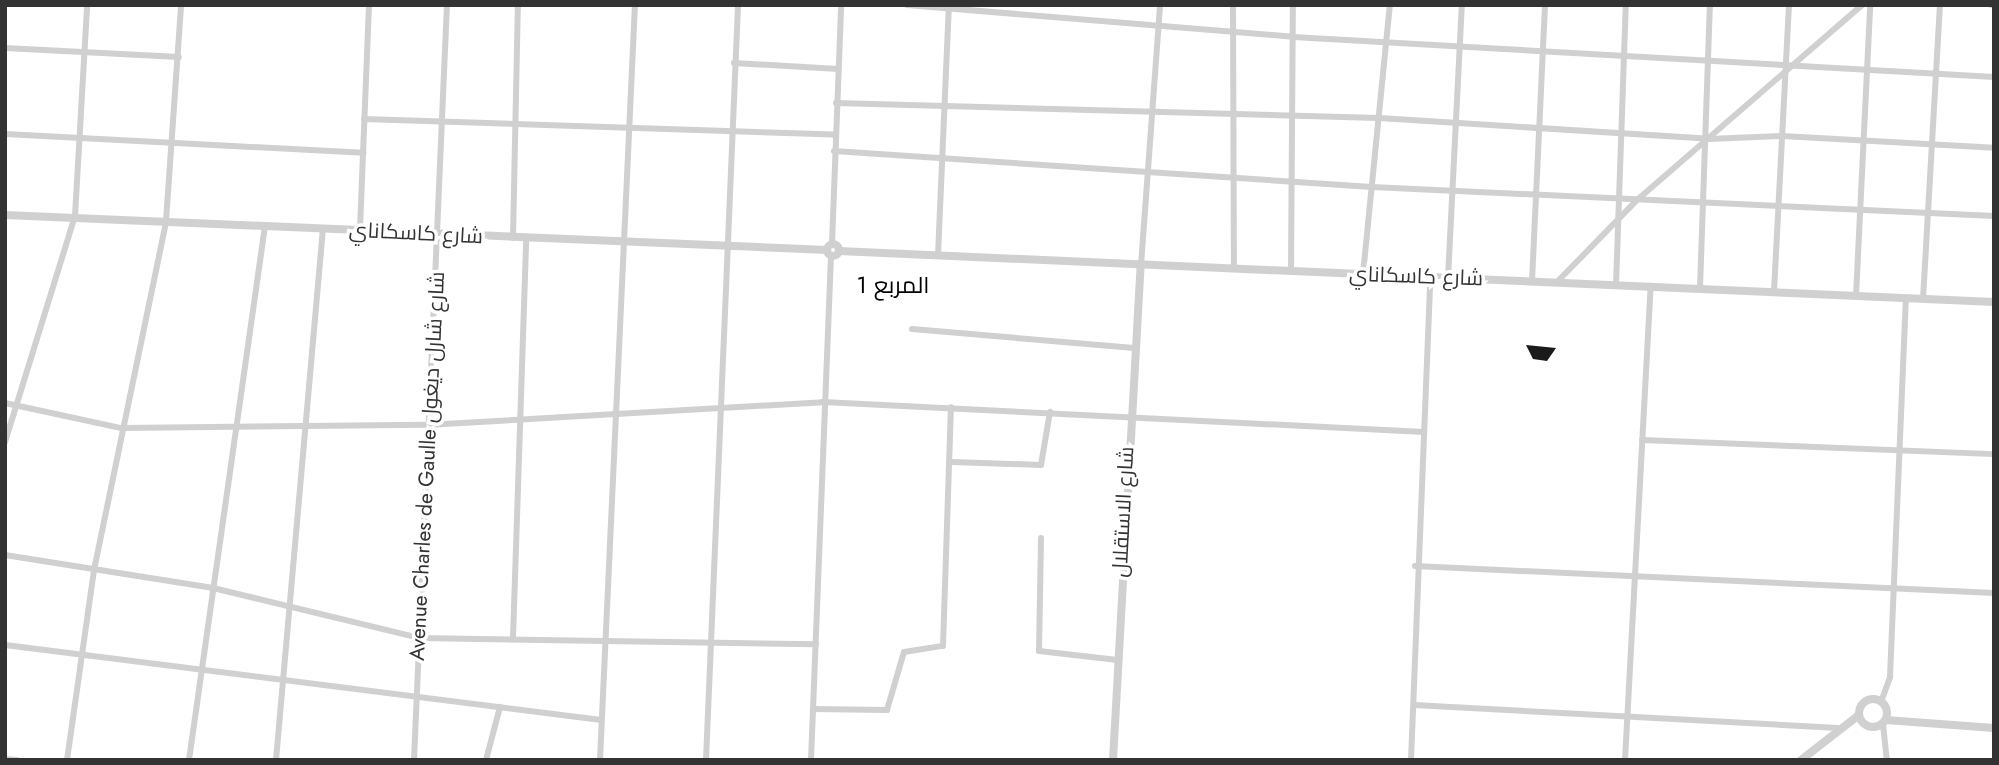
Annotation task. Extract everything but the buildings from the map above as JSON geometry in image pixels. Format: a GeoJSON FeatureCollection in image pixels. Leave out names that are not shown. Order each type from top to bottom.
{"type":"FeatureCollection","features":[{"type":"Feature","properties":{"kind":"street"},"geometry":{"type":"LineString","coordinates":[[5,442],[75,216],[88,5]]}},
{"type":"Feature","properties":{"kind":"street"},"geometry":{"type":"LineString","coordinates":[[67,760],[94,570],[121,428],[166,221],[175,142],[181,5]]}},
{"type":"Feature","properties":{"kind":"street"},"geometry":{"type":"LineString","coordinates":[[360,229],[369,5]]}},
{"type":"Feature","properties":{"kind":"street","name":"Avenue Charles de Gaulle شارع شارل ديغول"},"geometry":{"type":"LineString","coordinates":[[414,760],[447,5]]}},
{"type":"Feature","properties":{"kind":"street"},"geometry":{"type":"LineString","coordinates":[[513,238],[518,5]]}},
{"type":"Feature","properties":{"kind":"street"},"geometry":{"type":"LineString","coordinates":[[600,760],[625,242],[627,124],[635,5]]}},
{"type":"Feature","properties":{"kind":"street"},"geometry":{"type":"LineString","coordinates":[[706,760],[723,406],[726,247],[734,131],[737,5]]}},
{"type":"Feature","properties":{"kind":"street"},"geometry":{"type":"LineString","coordinates":[[810,760],[841,5]]}},
{"type":"Feature","properties":{"kind":"street"},"geometry":{"type":"LineString","coordinates":[[907,5],[1293,37],[1994,78]]}},
{"type":"Feature","properties":{"kind":"street"},"geometry":{"type":"LineString","coordinates":[[1140,265],[1150,171],[1160,5]]}},
{"type":"Feature","properties":{"kind":"street"},"geometry":{"type":"LineString","coordinates":[[1233,5],[1234,268]]}},
{"type":"Feature","properties":{"kind":"street"},"geometry":{"type":"LineString","coordinates":[[1291,272],[1293,5]]}},
{"type":"Feature","properties":{"kind":"street"},"geometry":{"type":"LineString","coordinates":[[1363,274],[1390,5]]}},
{"type":"Feature","properties":{"kind":"street"},"geometry":{"type":"LineString","coordinates":[[1448,278],[1462,5]]}},
{"type":"Feature","properties":{"kind":"street"},"geometry":{"type":"LineString","coordinates":[[1532,281],[1545,5]]}},
{"type":"Feature","properties":{"kind":"street"},"geometry":{"type":"LineString","coordinates":[[1616,285],[1626,5]]}},
{"type":"Feature","properties":{"kind":"street"},"geometry":{"type":"LineString","coordinates":[[1700,288],[1709,139],[1710,5]]}},
{"type":"Feature","properties":{"kind":"street"},"geometry":{"type":"LineString","coordinates":[[1774,291],[1782,136],[1789,68],[1789,5]]}},
{"type":"Feature","properties":{"kind":"street"},"geometry":{"type":"LineString","coordinates":[[1557,282],[1637,200],[1862,5]]}},
{"type":"Feature","properties":{"kind":"street"},"geometry":{"type":"LineString","coordinates":[[1856,296],[1870,5]]}},
{"type":"Feature","properties":{"kind":"street"},"geometry":{"type":"LineString","coordinates":[[1923,299],[1936,144],[1940,5]]}},
{"type":"Feature","properties":{"kind":"street"},"geometry":{"type":"LineString","coordinates":[[938,255],[949,8]]}},
{"type":"Feature","properties":{"kind":"street"},"geometry":{"type":"LineString","coordinates":[[5,48],[179,57]]}},
{"type":"Feature","properties":{"kind":"street"},"geometry":{"type":"LineString","coordinates":[[734,63],[838,69]]}},
{"type":"Feature","properties":{"kind":"street"},"geometry":{"type":"LineString","coordinates":[[836,103],[1235,118],[1379,118],[1621,129],[1709,139],[1782,136],[1994,148]]}},
{"type":"Feature","properties":{"kind":"street"},"geometry":{"type":"LineString","coordinates":[[364,119],[516,124],[627,124],[834,135]]}},
{"type":"Feature","properties":{"kind":"street"},"geometry":{"type":"LineString","coordinates":[[5,134],[363,153]]}},
{"type":"Feature","properties":{"kind":"street"},"geometry":{"type":"LineString","coordinates":[[834,151],[1232,175],[1372,187],[1994,216]]}},
{"type":"Feature","properties":{"kind":"street","name":"شارع كاسكاناي"},"geometry":{"type":"LineString","coordinates":[[5,215],[1994,302]]}},
{"type":"Feature","properties":{"kind":"street"},"geometry":{"type":"LineString","coordinates":[[189,760],[265,226]]}},
{"type":"Feature","properties":{"kind":"street"},"geometry":{"type":"LineString","coordinates":[[276,760],[287,605],[323,228]]}},
{"type":"Feature","properties":{"kind":"street"},"geometry":{"type":"LineString","coordinates":[[513,638],[526,238]]}},
{"type":"Feature","properties":{"kind":"street","name":"شارع الاستقلال"},"geometry":{"type":"LineString","coordinates":[[1113,760],[1128,416],[1140,265]]}},
{"type":"Feature","properties":{"kind":"street"},"geometry":{"type":"LineString","coordinates":[[1411,760],[1415,566],[1430,278]]}},
{"type":"Feature","properties":{"kind":"street"},"geometry":{"type":"LineString","coordinates":[[1625,760],[1650,286]]}},
{"type":"Feature","properties":{"kind":"street"},"geometry":{"type":"LineString","coordinates":[[1886,760],[1881,702],[1890,677],[1906,298]]}},
{"type":"Feature","properties":{"kind":"street"},"geometry":{"type":"LineString","coordinates":[[912,329],[1134,348]]}},
{"type":"Feature","properties":{"kind":"street"},"geometry":{"type":"LineString","coordinates":[[5,404],[121,428],[427,425],[823,402],[1424,432]]}},
{"type":"Feature","properties":{"kind":"street"},"geometry":{"type":"LineString","coordinates":[[813,709],[887,710],[904,652],[943,646],[953,462],[951,407]]}},
{"type":"Feature","properties":{"kind":"street"},"geometry":{"type":"LineString","coordinates":[[953,462],[1041,465],[1049,412]]}},
{"type":"Feature","properties":{"kind":"street"},"geometry":{"type":"LineString","coordinates":[[1642,440],[1994,454]]}},
{"type":"Feature","properties":{"kind":"street"},"geometry":{"type":"LineString","coordinates":[[1041,538],[1039,651],[1116,660]]}},
{"type":"Feature","properties":{"kind":"street"},"geometry":{"type":"LineString","coordinates":[[5,555],[214,588],[419,638],[605,642],[710,640],[816,644]]}},
{"type":"Feature","properties":{"kind":"street"},"geometry":{"type":"LineString","coordinates":[[1415,566],[1994,593]]}},
{"type":"Feature","properties":{"kind":"street"},"geometry":{"type":"LineString","coordinates":[[5,645],[201,671],[416,694],[601,720]]}},
{"type":"Feature","properties":{"kind":"street"},"geometry":{"type":"LineString","coordinates":[[1801,760],[1859,715],[1864,703],[1881,702]]}},
{"type":"Feature","properties":{"kind":"street"},"geometry":{"type":"LineString","coordinates":[[1414,705],[1839,728]]}},
{"type":"Feature","properties":{"kind":"street"},"geometry":{"type":"LineString","coordinates":[[485,760],[500,707]]}},
{"type":"Feature","properties":{"kind":"street"},"geometry":{"type":"LineString","coordinates":[[1859,715],[1867,726],[1884,722],[1994,728]]}},
{"type":"Feature","properties":{"kind":"street"},"geometry":{"type":"LineString","coordinates":[[5,759],[17,760]]}},
{"type":"Feature","properties":{"kind":"district","name":"المربع 1"},"geometry":{"type":"Point","coordinates":[893,285]}}]}
